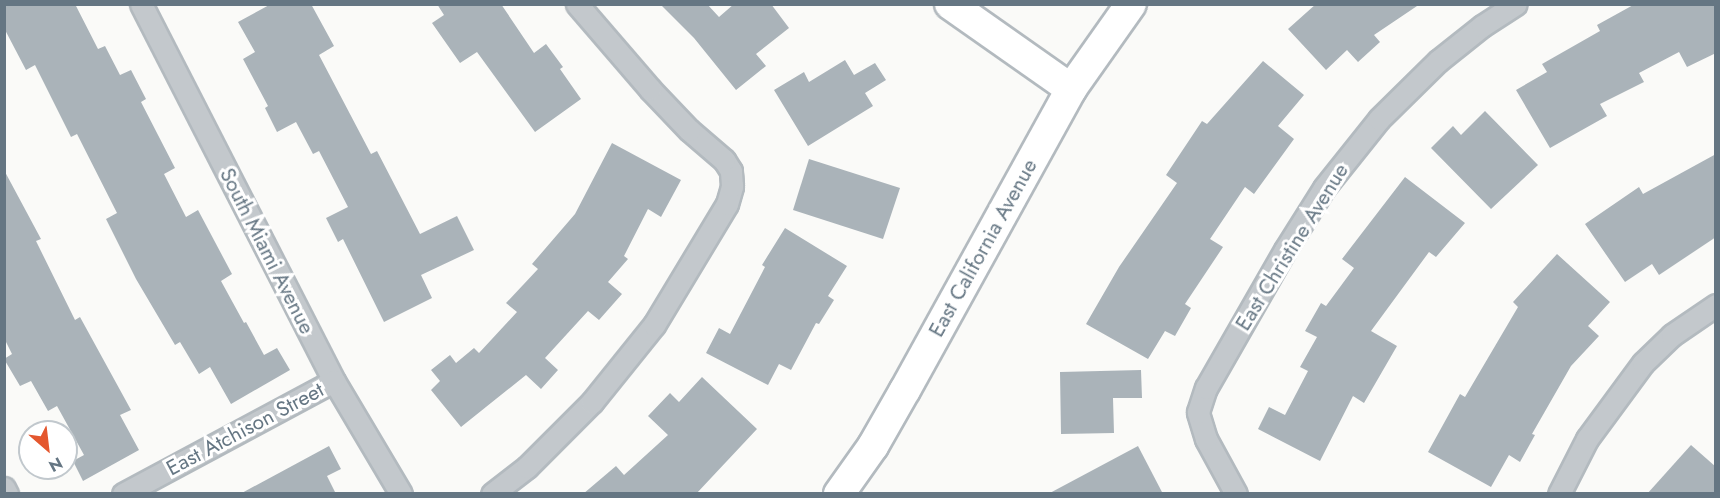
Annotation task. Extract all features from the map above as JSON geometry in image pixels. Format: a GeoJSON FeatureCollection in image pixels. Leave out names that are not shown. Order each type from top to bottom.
{"type":"FeatureCollection","features":[{"type":"Feature","properties":{"kind":"street","name":"South Miami Avenue"},"geometry":{"type":"LineString","coordinates":[[141,4],[334,381],[401,494]]}},
{"type":"Feature","properties":{"kind":"street"},"geometry":{"type":"LineString","coordinates":[[492,494],[526,467],[592,402],[654,325],[727,204],[732,186],[731,171],[715,151],[689,130],[650,89],[578,4]]}},
{"type":"Feature","properties":{"kind":"street"},"geometry":{"type":"LineString","coordinates":[[950,4],[1071,89]]}},
{"type":"Feature","properties":{"kind":"street","name":"East California Avenue"},"geometry":{"type":"LineString","coordinates":[[839,494],[873,446],[1071,89],[1131,4]]}},
{"type":"Feature","properties":{"kind":"street","name":"East Christine Avenue"},"geometry":{"type":"LineString","coordinates":[[1236,494],[1206,439],[1198,412],[1206,388],[1285,250],[1324,188],[1379,119],[1438,61],[1482,26],[1516,4]]}},
{"type":"Feature","properties":{"kind":"street"},"geometry":{"type":"LineString","coordinates":[[1558,494],[1587,439],[1643,363],[1672,335],[1716,306]]}},
{"type":"Feature","properties":{"kind":"street","name":"East Atchison Street"},"geometry":{"type":"LineString","coordinates":[[123,494],[334,381]]}},
{"type":"Feature","properties":{"kind":"street"},"geometry":{"type":"LineString","coordinates":[[4,488],[7,494]]}},
{"type":"Feature","properties":{"kind":"building"},"geometry":{"type":"Polygon","coordinates":[[[4,4],[75,4],[98,49],[105,46],[120,75],[131,70],[146,99],[141,102],[175,168],[164,174],[186,217],[198,210],[232,274],[221,281],[244,323],[246,322],[264,355],[277,348],[290,370],[231,404],[210,367],[199,374],[180,342],[175,345],[136,279],[106,219],[117,213],[77,134],[71,137],[35,65],[26,70],[4,28],[4,4]]]}},
{"type":"Feature","properties":{"kind":"building"},"geometry":{"type":"Polygon","coordinates":[[[271,4],[311,4],[334,46],[319,55],[371,154],[377,151],[420,234],[457,216],[474,250],[421,275],[432,298],[384,322],[343,239],[338,242],[326,218],[348,207],[319,151],[313,154],[296,122],[277,132],[265,108],[268,106],[243,59],[255,52],[238,22],[271,4]]]}},
{"type":"Feature","properties":{"kind":"building"},"geometry":{"type":"Polygon","coordinates":[[[437,4],[501,4],[534,53],[546,44],[563,67],[560,69],[581,99],[535,132],[477,52],[460,63],[432,23],[444,15],[437,4]]]}},
{"type":"Feature","properties":{"kind":"building"},"geometry":{"type":"Polygon","coordinates":[[[660,4],[707,4],[719,17],[734,4],[771,4],[789,28],[756,54],[766,66],[736,90],[694,38],[660,4]]]}},
{"type":"Feature","properties":{"kind":"building"},"geometry":{"type":"Polygon","coordinates":[[[1316,4],[1420,4],[1374,35],[1380,42],[1358,62],[1347,50],[1326,70],[1288,29],[1316,4]]]}},
{"type":"Feature","properties":{"kind":"building"},"geometry":{"type":"Polygon","coordinates":[[[1635,4],[1716,4],[1716,53],[1687,67],[1679,52],[1639,73],[1644,82],[1600,104],[1607,116],[1550,148],[1516,90],[1547,72],[1542,64],[1600,31],[1597,25],[1635,4]]]}},
{"type":"Feature","properties":{"kind":"building"},"geometry":{"type":"Polygon","coordinates":[[[845,60],[854,75],[875,63],[886,80],[865,93],[873,106],[808,146],[774,90],[804,72],[809,82],[845,60]]]}},
{"type":"Feature","properties":{"kind":"building"},"geometry":{"type":"Polygon","coordinates":[[[1263,61],[1304,95],[1278,126],[1294,139],[1254,194],[1245,187],[1210,239],[1223,247],[1185,304],[1191,308],[1175,336],[1165,331],[1148,359],[1086,324],[1119,267],[1177,183],[1166,175],[1202,121],[1207,124],[1263,61]]]}},
{"type":"Feature","properties":{"kind":"building"},"geometry":{"type":"Polygon","coordinates":[[[1485,111],[1538,165],[1491,209],[1431,148],[1453,126],[1461,135],[1485,111]]]}},
{"type":"Feature","properties":{"kind":"building"},"geometry":{"type":"Polygon","coordinates":[[[612,143],[681,180],[661,217],[648,209],[624,256],[628,259],[608,282],[622,294],[599,320],[588,311],[545,358],[558,370],[541,389],[526,375],[461,427],[431,390],[440,381],[431,370],[450,355],[456,363],[474,348],[479,353],[517,312],[506,303],[538,269],[532,264],[575,214],[612,143]]]}},
{"type":"Feature","properties":{"kind":"building"},"geometry":{"type":"Polygon","coordinates":[[[1716,154],[1716,237],[1659,275],[1652,264],[1625,282],[1585,224],[1639,187],[1643,194],[1716,154]]]}},
{"type":"Feature","properties":{"kind":"building"},"geometry":{"type":"Polygon","coordinates":[[[809,159],[900,188],[883,239],[793,210],[809,159]]]}},
{"type":"Feature","properties":{"kind":"building"},"geometry":{"type":"Polygon","coordinates":[[[4,170],[41,239],[36,241],[75,320],[80,317],[131,410],[120,415],[139,450],[83,481],[78,471],[78,458],[84,455],[78,444],[78,420],[65,420],[57,406],[48,411],[31,381],[20,386],[4,359],[12,354],[4,338],[4,170]]]}},
{"type":"Feature","properties":{"kind":"building"},"geometry":{"type":"Polygon","coordinates":[[[1405,177],[1465,223],[1436,257],[1429,252],[1371,331],[1397,346],[1364,403],[1353,396],[1320,461],[1258,429],[1269,407],[1285,415],[1308,371],[1300,367],[1317,337],[1305,331],[1321,303],[1326,306],[1354,268],[1342,259],[1405,177]]]}},
{"type":"Feature","properties":{"kind":"building"},"geometry":{"type":"Polygon","coordinates":[[[785,228],[847,266],[828,296],[834,300],[819,324],[816,323],[791,370],[779,364],[768,385],[706,353],[719,328],[730,334],[765,267],[762,265],[785,228]]]}},
{"type":"Feature","properties":{"kind":"building"},"geometry":{"type":"Polygon","coordinates":[[[1557,254],[1610,302],[1588,326],[1599,336],[1571,366],[1532,434],[1535,435],[1520,462],[1509,455],[1491,487],[1428,452],[1460,394],[1465,397],[1518,307],[1513,302],[1557,254]]]}},
{"type":"Feature","properties":{"kind":"building"},"geometry":{"type":"Polygon","coordinates":[[[1141,370],[1142,398],[1113,398],[1114,433],[1061,434],[1060,372],[1141,370]]]}},
{"type":"Feature","properties":{"kind":"building"},"geometry":{"type":"Polygon","coordinates":[[[702,377],[757,429],[696,494],[583,494],[616,466],[624,475],[668,435],[648,416],[670,393],[679,402],[702,377]]]}},
{"type":"Feature","properties":{"kind":"building"},"geometry":{"type":"Polygon","coordinates":[[[1691,445],[1716,467],[1716,494],[1647,494],[1691,445]]]}},
{"type":"Feature","properties":{"kind":"building"},"geometry":{"type":"Polygon","coordinates":[[[329,446],[341,469],[327,476],[336,494],[240,494],[329,446]]]}},
{"type":"Feature","properties":{"kind":"building"},"geometry":{"type":"Polygon","coordinates":[[[1138,446],[1163,494],[1048,494],[1138,446]]]}}]}
